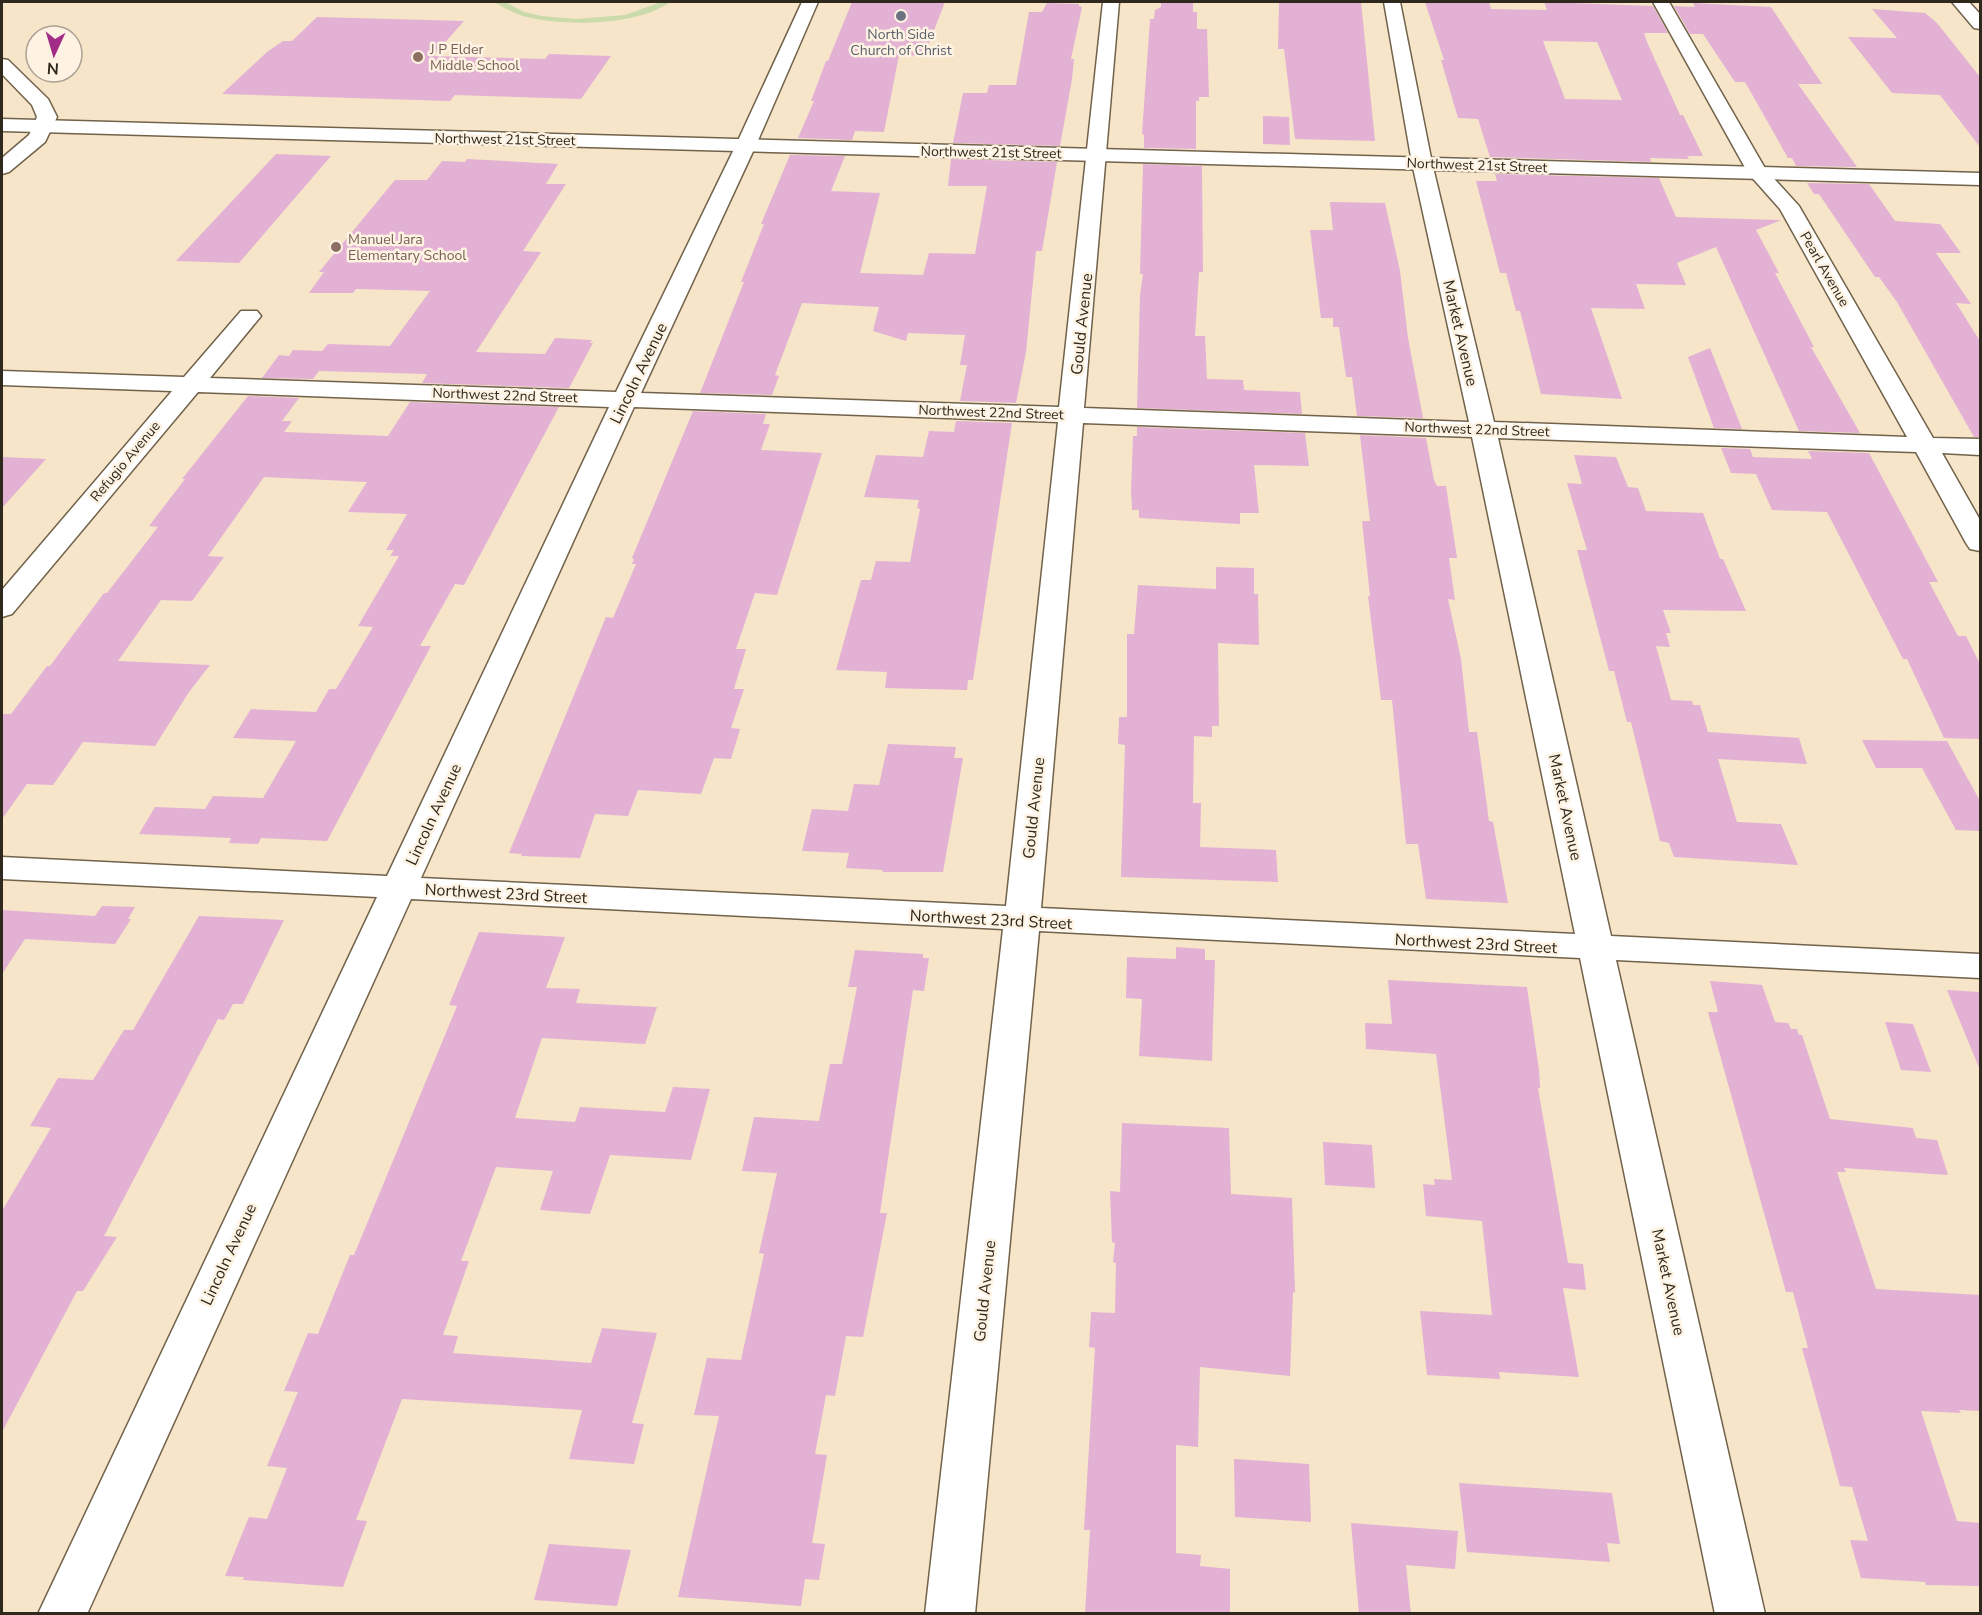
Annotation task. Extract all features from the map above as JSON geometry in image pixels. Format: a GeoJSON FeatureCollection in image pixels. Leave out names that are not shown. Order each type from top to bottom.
{"type":"FeatureCollection","features":[{"type":"Feature","properties":{"kind":"street","name":"Gould Avenue"},"geometry":{"type":"LineString","coordinates":[[950,1614],[1022,920],[1111,2]]}},
{"type":"Feature","properties":{"kind":"street","name":"Market Avenue"},"geometry":{"type":"LineString","coordinates":[[1392,2],[1422,164],[1484,429],[1740,1614]]}},
{"type":"Feature","properties":{"kind":"street","name":"Pearl Avenue"},"geometry":{"type":"LineString","coordinates":[[1661,2],[1758,173],[1789,206],[1980,543]]}},
{"type":"Feature","properties":{"kind":"street"},"geometry":{"type":"LineString","coordinates":[[1960,2],[1980,24]]}},
{"type":"Feature","properties":{"kind":"street"},"geometry":{"type":"LineString","coordinates":[[1969,2],[1980,2]]}},
{"type":"Feature","properties":{"kind":"street","name":"Lincoln Avenue"},"geometry":{"type":"LineString","coordinates":[[62,1614],[625,400],[746,146],[807,8],[788,6]]}},
{"type":"Feature","properties":{"kind":"street"},"geometry":{"type":"LineString","coordinates":[[2,64],[41,103],[47,117],[38,138],[2,168]]}},
{"type":"Feature","properties":{"kind":"street","name":"Northwest 21st Street"},"geometry":{"type":"LineString","coordinates":[[2,125],[1980,179]]}},
{"type":"Feature","properties":{"kind":"street","name":"Refugio Avenue"},"geometry":{"type":"LineString","coordinates":[[2,608],[249,316]]}},
{"type":"Feature","properties":{"kind":"street","name":"Northwest 22nd Street"},"geometry":{"type":"LineString","coordinates":[[2,378],[1980,447]]}},
{"type":"Feature","properties":{"kind":"street","name":"Northwest 23rd Street"},"geometry":{"type":"LineString","coordinates":[[2,868],[1597,949],[1980,966]]}},
{"type":"Feature","properties":{"kind":"green space"},"geometry":{"type":"Polygon","coordinates":[[[494,2],[505,2],[524,12],[542,16],[576,19],[625,15],[661,2],[670,2],[639,16],[620,20],[578,23],[539,20],[523,16],[494,2]]]}},
{"type":"Feature","properties":{"kind":"building"},"geometry":{"type":"Polygon","coordinates":[[[852,2],[945,2],[924,56],[899,55],[884,132],[855,131],[852,140],[798,138],[814,101],[811,101],[826,61],[828,61],[852,2]]]}},
{"type":"Feature","properties":{"kind":"building"},"geometry":{"type":"Polygon","coordinates":[[[1161,2],[1193,2],[1193,12],[1197,12],[1197,29],[1207,29],[1209,97],[1199,97],[1199,101],[1196,101],[1196,149],[1144,148],[1144,135],[1142,134],[1150,19],[1154,19],[1155,10],[1161,7],[1161,2]]]}},
{"type":"Feature","properties":{"kind":"building"},"geometry":{"type":"Polygon","coordinates":[[[1361,2],[1375,141],[1295,139],[1284,49],[1278,49],[1279,3],[1361,2]]]}},
{"type":"Feature","properties":{"kind":"building"},"geometry":{"type":"Polygon","coordinates":[[[1425,2],[1489,2],[1491,9],[1547,10],[1544,2],[1653,6],[1668,33],[1644,33],[1647,42],[1680,115],[1683,115],[1703,156],[1687,156],[1689,159],[1650,158],[1651,162],[1490,157],[1478,119],[1458,118],[1441,60],[1444,60],[1425,2]],[[1543,41],[1565,99],[1622,100],[1597,42],[1543,41]]]}},
{"type":"Feature","properties":{"kind":"building"},"geometry":{"type":"Polygon","coordinates":[[[1047,3],[1079,4],[1082,7],[1071,59],[1074,59],[1072,79],[1060,146],[953,143],[963,93],[987,93],[989,85],[1016,85],[1029,12],[1042,12],[1047,3]]]}},
{"type":"Feature","properties":{"kind":"building"},"geometry":{"type":"Polygon","coordinates":[[[1693,3],[1771,7],[1822,84],[1798,84],[1857,167],[1796,166],[1792,158],[1788,158],[1745,82],[1735,82],[1703,34],[1690,34],[1674,6],[1695,7],[1693,3]]]}},
{"type":"Feature","properties":{"kind":"building"},"geometry":{"type":"Polygon","coordinates":[[[1872,9],[1925,13],[1937,23],[1980,77],[1980,147],[1940,95],[1892,93],[1848,37],[1897,38],[1872,9]]]}},
{"type":"Feature","properties":{"kind":"building"},"geometry":{"type":"Polygon","coordinates":[[[317,17],[464,21],[433,56],[545,59],[549,54],[611,56],[581,99],[455,95],[450,101],[222,94],[267,52],[283,41],[292,41],[317,17]]]}},
{"type":"Feature","properties":{"kind":"building"},"geometry":{"type":"Polygon","coordinates":[[[1263,116],[1289,117],[1290,145],[1263,144],[1263,116]]]}},
{"type":"Feature","properties":{"kind":"building"},"geometry":{"type":"Polygon","coordinates":[[[276,154],[331,156],[239,263],[176,261],[276,154]]]}},
{"type":"Feature","properties":{"kind":"building"},"geometry":{"type":"Polygon","coordinates":[[[790,155],[845,156],[831,191],[880,193],[860,273],[923,275],[929,253],[975,254],[987,186],[948,186],[951,159],[1057,162],[1042,251],[1036,251],[1026,352],[1016,403],[960,401],[967,365],[960,365],[965,335],[908,333],[906,341],[873,331],[879,307],[802,303],[775,375],[779,376],[772,395],[700,393],[744,282],[741,282],[764,224],[761,224],[790,155]]]}},
{"type":"Feature","properties":{"kind":"building"},"geometry":{"type":"Polygon","coordinates":[[[467,159],[558,164],[546,184],[566,184],[523,251],[541,252],[476,352],[545,354],[555,338],[592,340],[590,343],[593,343],[569,388],[422,383],[427,374],[319,371],[313,379],[262,378],[279,355],[289,356],[293,350],[322,351],[328,344],[390,346],[430,291],[356,289],[353,293],[309,293],[324,272],[319,272],[395,180],[427,180],[442,161],[465,162],[467,159]]]}},
{"type":"Feature","properties":{"kind":"building"},"geometry":{"type":"Polygon","coordinates":[[[1143,164],[1202,166],[1203,272],[1199,272],[1195,336],[1205,336],[1207,379],[1243,380],[1244,390],[1300,392],[1302,414],[1137,408],[1140,295],[1143,274],[1140,274],[1143,164]]]}},
{"type":"Feature","properties":{"kind":"building"},"geometry":{"type":"Polygon","coordinates":[[[1495,174],[1659,178],[1676,217],[1781,220],[1756,230],[1779,273],[1775,273],[1814,347],[1811,347],[1860,433],[1799,431],[1716,247],[1677,263],[1686,285],[1636,284],[1645,309],[1591,308],[1622,399],[1541,394],[1520,311],[1516,311],[1506,273],[1500,273],[1476,181],[1497,181],[1495,174]]]}},
{"type":"Feature","properties":{"kind":"building"},"geometry":{"type":"Polygon","coordinates":[[[1807,183],[1869,184],[1895,221],[1940,224],[1961,253],[1936,253],[1971,304],[1956,303],[1980,341],[1980,437],[1974,437],[1897,302],[1879,277],[1875,277],[1819,194],[1814,194],[1807,183]]]}},
{"type":"Feature","properties":{"kind":"building"},"geometry":{"type":"Polygon","coordinates":[[[1330,202],[1385,203],[1400,271],[1408,338],[1423,418],[1357,416],[1352,377],[1346,377],[1339,327],[1333,327],[1333,318],[1321,318],[1310,230],[1333,230],[1330,202]]]}},
{"type":"Feature","properties":{"kind":"building"},"geometry":{"type":"Polygon","coordinates":[[[1710,348],[1742,429],[1714,428],[1688,357],[1710,348]]]}},
{"type":"Feature","properties":{"kind":"building"},"geometry":{"type":"Polygon","coordinates":[[[248,396],[299,398],[282,421],[292,421],[284,432],[388,436],[410,402],[559,407],[464,585],[455,584],[420,646],[431,646],[327,841],[261,838],[258,844],[229,843],[231,838],[139,834],[155,807],[205,809],[213,796],[263,798],[296,741],[233,738],[251,709],[316,712],[329,689],[336,689],[373,627],[358,626],[399,556],[390,556],[394,550],[386,550],[407,514],[348,512],[367,482],[264,477],[208,556],[224,557],[192,601],[161,600],[118,661],[210,665],[189,692],[155,746],[83,742],[53,785],[27,784],[2,819],[2,714],[11,714],[104,593],[107,593],[158,527],[149,526],[185,479],[182,479],[248,396]]]}},
{"type":"Feature","properties":{"kind":"building"},"geometry":{"type":"Polygon","coordinates":[[[693,411],[766,414],[763,424],[770,424],[761,450],[822,453],[777,595],[755,593],[736,649],[746,649],[734,689],[744,689],[731,728],[740,729],[731,759],[714,758],[701,794],[638,790],[628,816],[595,814],[580,858],[521,856],[522,854],[509,853],[606,617],[613,618],[636,564],[632,564],[634,559],[632,558],[693,411]]]}},
{"type":"Feature","properties":{"kind":"building"},"geometry":{"type":"Polygon","coordinates":[[[956,421],[1012,423],[973,680],[968,680],[967,690],[885,688],[887,672],[836,670],[861,580],[871,580],[876,561],[910,562],[920,509],[917,508],[919,500],[864,497],[876,455],[923,457],[929,431],[954,432],[956,421]]]}},
{"type":"Feature","properties":{"kind":"building"},"geometry":{"type":"Polygon","coordinates":[[[1137,427],[1305,433],[1309,466],[1254,465],[1259,513],[1240,513],[1240,524],[1139,518],[1139,510],[1132,510],[1131,490],[1133,436],[1137,436],[1137,427]]]}},
{"type":"Feature","properties":{"kind":"building"},"geometry":{"type":"Polygon","coordinates":[[[1360,435],[1426,438],[1434,480],[1437,486],[1446,486],[1457,558],[1449,558],[1455,600],[1448,599],[1461,659],[1469,732],[1477,732],[1489,821],[1493,822],[1508,903],[1426,899],[1418,844],[1406,844],[1392,700],[1381,700],[1368,596],[1370,596],[1362,521],[1370,521],[1360,435]]]}},
{"type":"Feature","properties":{"kind":"building"},"geometry":{"type":"Polygon","coordinates":[[[1721,448],[1750,449],[1753,457],[1812,459],[1808,451],[1869,453],[1938,582],[1929,582],[1958,636],[1966,636],[1980,664],[1980,739],[1944,738],[1907,659],[1903,659],[1827,512],[1772,510],[1756,474],[1731,473],[1721,448]]]}},
{"type":"Feature","properties":{"kind":"building"},"geometry":{"type":"Polygon","coordinates":[[[1574,455],[1616,457],[1628,487],[1638,488],[1646,511],[1703,513],[1720,559],[1723,559],[1746,611],[1663,610],[1671,633],[1666,633],[1670,647],[1656,646],[1671,700],[1692,701],[1693,705],[1700,705],[1708,732],[1799,738],[1807,764],[1718,759],[1737,822],[1781,824],[1798,865],[1674,857],[1669,843],[1660,841],[1631,722],[1627,722],[1614,671],[1609,671],[1577,550],[1587,550],[1567,483],[1582,484],[1574,455]]]}},
{"type":"Feature","properties":{"kind":"building"},"geometry":{"type":"Polygon","coordinates":[[[2,457],[46,459],[2,508],[2,457]]]}},
{"type":"Feature","properties":{"kind":"building"},"geometry":{"type":"Polygon","coordinates":[[[1216,567],[1254,568],[1254,594],[1258,594],[1259,645],[1218,643],[1219,726],[1212,726],[1212,737],[1194,736],[1193,803],[1201,803],[1200,847],[1276,850],[1278,882],[1121,877],[1125,745],[1118,744],[1119,717],[1127,717],[1127,634],[1134,634],[1138,585],[1216,589],[1216,567]]]}},
{"type":"Feature","properties":{"kind":"building"},"geometry":{"type":"Polygon","coordinates":[[[1862,740],[1947,741],[1980,801],[1980,831],[1956,830],[1922,768],[1876,768],[1862,740]]]}},
{"type":"Feature","properties":{"kind":"building"},"geometry":{"type":"Polygon","coordinates":[[[888,744],[956,747],[954,758],[963,758],[943,872],[882,872],[883,870],[846,868],[849,853],[802,851],[812,809],[848,811],[854,784],[879,785],[888,744]]]}},
{"type":"Feature","properties":{"kind":"building"},"geometry":{"type":"Polygon","coordinates":[[[102,906],[135,907],[128,919],[131,919],[115,944],[25,939],[2,974],[2,910],[95,916],[102,906]]]}},
{"type":"Feature","properties":{"kind":"building"},"geometry":{"type":"Polygon","coordinates":[[[199,916],[284,920],[243,1004],[233,1004],[224,1020],[218,1019],[104,1236],[117,1237],[83,1291],[77,1291],[2,1432],[2,1211],[51,1128],[30,1126],[58,1078],[93,1080],[124,1030],[133,1030],[199,916]]]}},
{"type":"Feature","properties":{"kind":"building"},"geometry":{"type":"Polygon","coordinates":[[[479,932],[565,937],[546,988],[580,989],[576,1003],[657,1007],[645,1044],[542,1038],[515,1118],[575,1122],[580,1107],[665,1112],[673,1087],[710,1089],[691,1160],[610,1155],[590,1214],[540,1210],[553,1171],[496,1167],[461,1261],[469,1261],[443,1335],[458,1336],[453,1353],[591,1363],[602,1328],[657,1333],[632,1423],[644,1424],[634,1464],[569,1459],[582,1410],[402,1399],[356,1520],[367,1521],[343,1587],[243,1580],[244,1577],[225,1576],[249,1517],[267,1519],[287,1468],[267,1466],[298,1392],[284,1391],[308,1333],[318,1334],[350,1255],[354,1255],[457,1006],[449,1005],[479,932]]]}},
{"type":"Feature","properties":{"kind":"building"},"geometry":{"type":"Polygon","coordinates":[[[1176,947],[1205,949],[1205,960],[1215,960],[1212,1061],[1139,1056],[1142,999],[1126,998],[1127,957],[1176,959],[1176,947]]]}},
{"type":"Feature","properties":{"kind":"building"},"geometry":{"type":"Polygon","coordinates":[[[855,950],[923,954],[923,958],[929,958],[924,991],[913,990],[880,1213],[887,1213],[863,1337],[846,1336],[835,1396],[826,1395],[815,1454],[827,1455],[812,1543],[825,1544],[819,1580],[805,1579],[801,1606],[678,1597],[719,1416],[694,1415],[707,1358],[741,1360],[764,1254],[759,1253],[777,1173],[742,1171],[754,1117],[819,1121],[830,1064],[842,1064],[857,987],[848,987],[855,950]]]}},
{"type":"Feature","properties":{"kind":"building"},"geometry":{"type":"Polygon","coordinates":[[[1388,980],[1527,987],[1539,1070],[1540,1088],[1538,1088],[1568,1263],[1583,1264],[1586,1290],[1563,1288],[1579,1377],[1499,1372],[1500,1379],[1427,1375],[1420,1311],[1492,1315],[1482,1221],[1426,1216],[1423,1184],[1435,1185],[1434,1179],[1452,1180],[1436,1054],[1366,1049],[1365,1023],[1392,1024],[1388,980]]]}},
{"type":"Feature","properties":{"kind":"building"},"geometry":{"type":"Polygon","coordinates":[[[1710,981],[1762,985],[1775,1022],[1788,1023],[1791,1029],[1797,1029],[1799,1035],[1802,1035],[1830,1119],[1913,1128],[1916,1138],[1937,1140],[1948,1175],[1844,1168],[1846,1172],[1837,1172],[1876,1289],[1980,1295],[1980,1411],[1959,1410],[1961,1413],[1921,1411],[1957,1521],[1980,1523],[1980,1586],[1926,1585],[1925,1582],[1861,1578],[1850,1540],[1868,1541],[1852,1487],[1840,1486],[1802,1348],[1808,1348],[1793,1292],[1786,1292],[1708,1012],[1718,1012],[1710,981]]]}},
{"type":"Feature","properties":{"kind":"building"},"geometry":{"type":"Polygon","coordinates":[[[1947,990],[1980,992],[1980,1070],[1947,990]]]}},
{"type":"Feature","properties":{"kind":"building"},"geometry":{"type":"Polygon","coordinates":[[[1885,1022],[1913,1024],[1931,1072],[1901,1070],[1885,1022]]]}},
{"type":"Feature","properties":{"kind":"building"},"geometry":{"type":"Polygon","coordinates":[[[1122,1123],[1229,1128],[1231,1194],[1292,1198],[1295,1293],[1293,1292],[1290,1376],[1200,1367],[1198,1447],[1176,1445],[1176,1553],[1201,1555],[1200,1566],[1230,1569],[1230,1614],[1085,1614],[1090,1530],[1084,1530],[1095,1348],[1089,1347],[1091,1312],[1115,1313],[1116,1263],[1113,1262],[1115,1243],[1112,1242],[1110,1191],[1120,1192],[1122,1123]]]}},
{"type":"Feature","properties":{"kind":"building"},"geometry":{"type":"Polygon","coordinates":[[[1323,1142],[1372,1145],[1375,1188],[1325,1185],[1323,1142]]]}},
{"type":"Feature","properties":{"kind":"building"},"geometry":{"type":"Polygon","coordinates":[[[1234,1459],[1309,1464],[1311,1522],[1235,1517],[1234,1459]]]}},
{"type":"Feature","properties":{"kind":"building"},"geometry":{"type":"Polygon","coordinates":[[[1459,1483],[1612,1493],[1620,1544],[1607,1543],[1610,1562],[1467,1552],[1459,1483]]]}},
{"type":"Feature","properties":{"kind":"building"},"geometry":{"type":"Polygon","coordinates":[[[1351,1523],[1458,1531],[1455,1569],[1406,1565],[1411,1614],[1359,1614],[1351,1523]]]}},
{"type":"Feature","properties":{"kind":"building"},"geometry":{"type":"Polygon","coordinates":[[[549,1544],[631,1550],[617,1606],[534,1600],[549,1544]]]}},
{"type":"Feature","properties":{"kind":"place","name":"North Side Church of Christ"},"geometry":{"type":"Point","coordinates":[901,16]}},
{"type":"Feature","properties":{"kind":"place","name":"J P Elder Middle School"},"geometry":{"type":"Point","coordinates":[418,57]}},
{"type":"Feature","properties":{"kind":"place","name":"Manuel Jara Elementary School"},"geometry":{"type":"Point","coordinates":[336,247]}}]}
